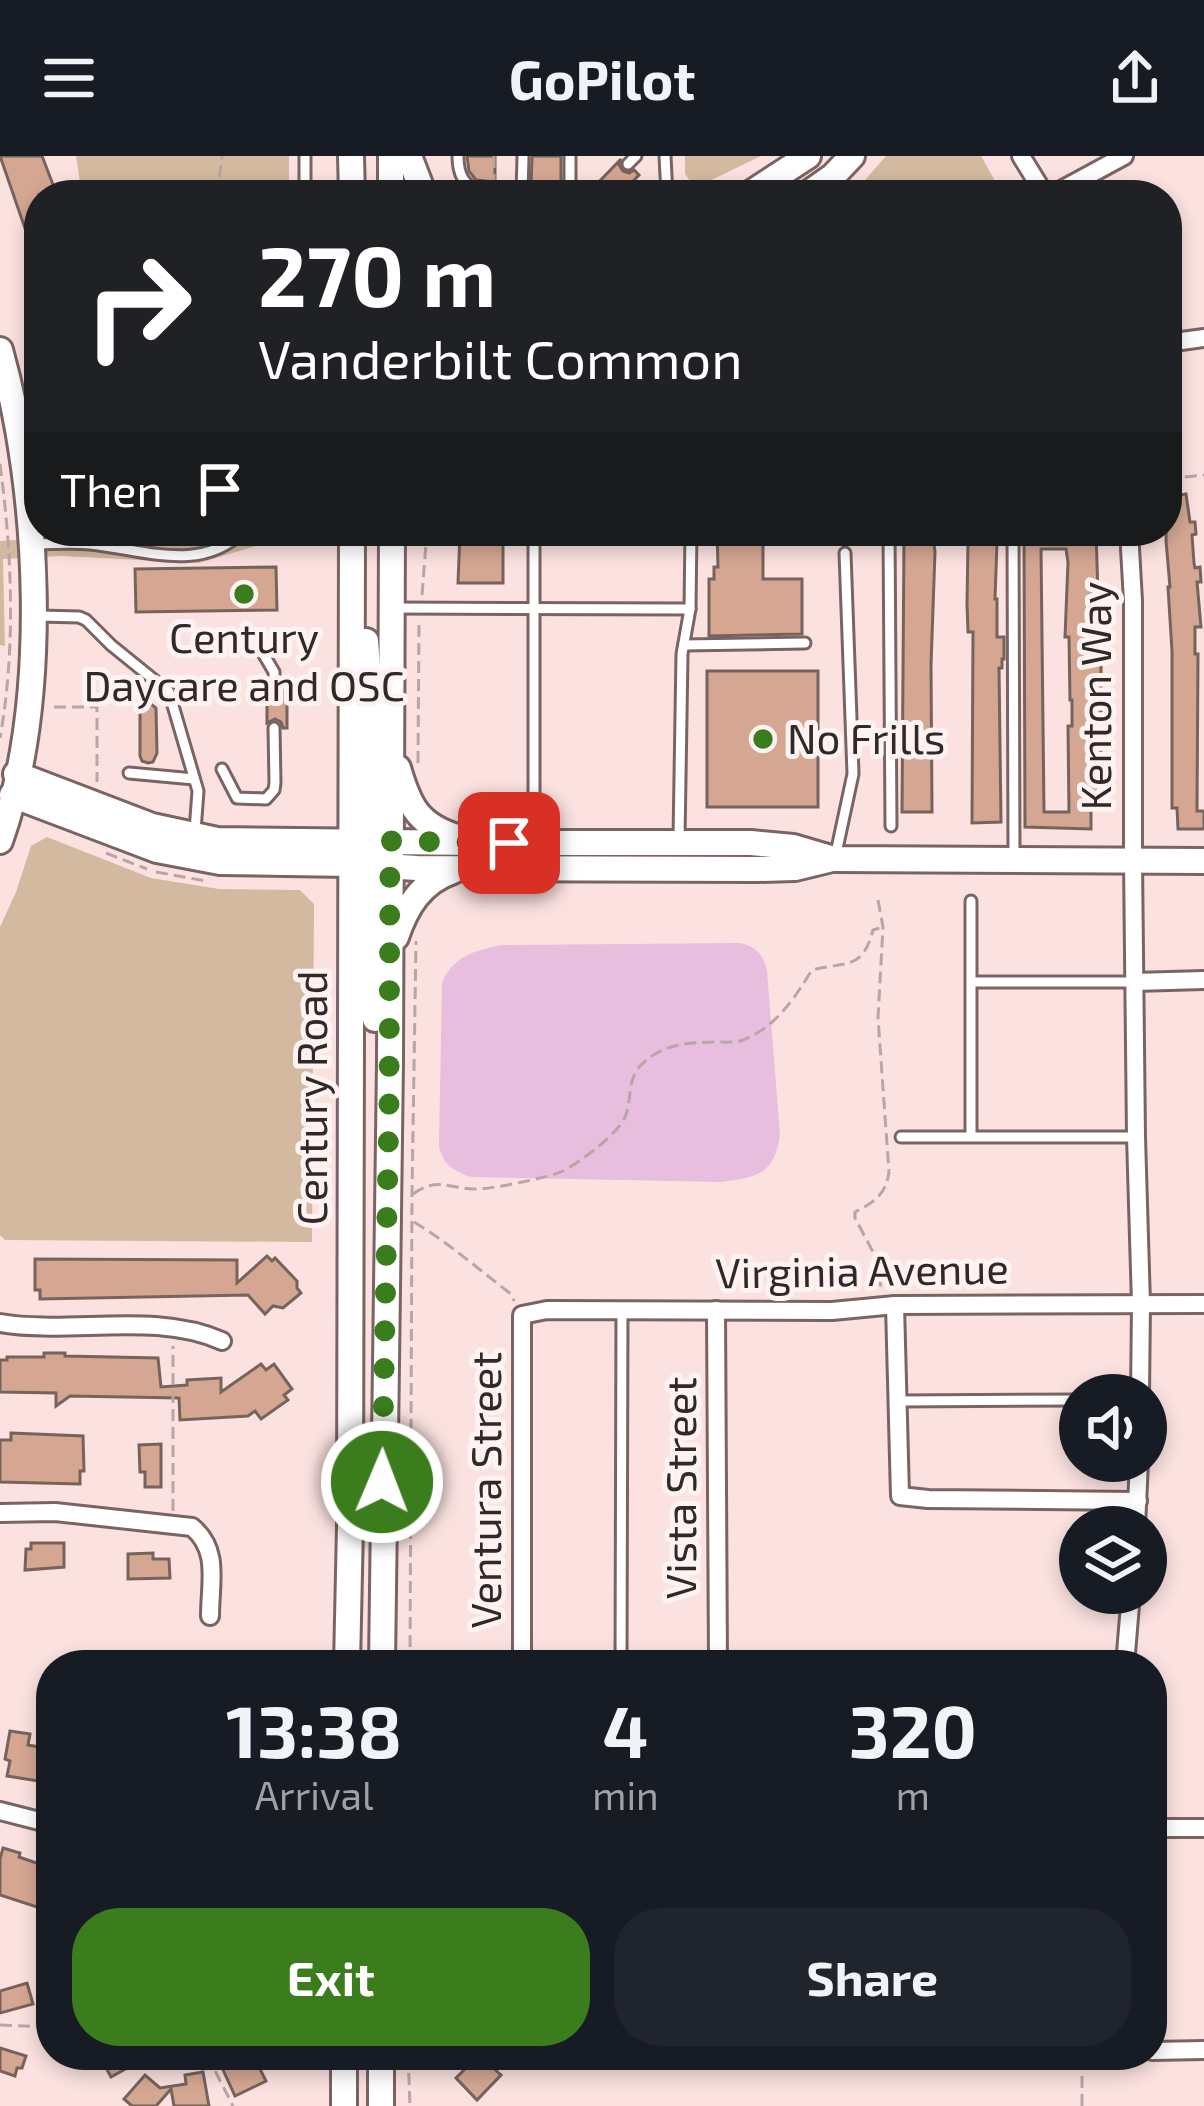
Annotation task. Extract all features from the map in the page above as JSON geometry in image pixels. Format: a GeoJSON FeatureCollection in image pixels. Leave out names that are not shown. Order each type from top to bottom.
{"type":"FeatureCollection","features":[{"type":"Feature","properties":{"kind":"main road"},"geometry":{"type":"LineString","coordinates":[[771,180],[808,156]]}},
{"type":"Feature","properties":{"kind":"main road"},"geometry":{"type":"LineString","coordinates":[[827,180],[852,156]]}},
{"type":"Feature","properties":{"kind":"main road"},"geometry":{"type":"LineString","coordinates":[[0,350],[18,423],[24,475]]}},
{"type":"Feature","properties":{"kind":"main road"},"geometry":{"type":"LineString","coordinates":[[0,841],[7,781],[28,699],[32,546]]}},
{"type":"Feature","properties":{"kind":"main road","name":"Century Road"},"geometry":{"type":"LineString","coordinates":[[347,1650],[371,853],[355,546]]}},
{"type":"Feature","properties":{"kind":"main road","name":"Century Road"},"geometry":{"type":"LineString","coordinates":[[382,1650],[390,957],[371,853],[391,746],[392,546]]}},
{"type":"Feature","properties":{"kind":"main road"},"geometry":{"type":"LineString","coordinates":[[391,746],[407,799],[429,826],[476,843]]}},
{"type":"Feature","properties":{"kind":"main road"},"geometry":{"type":"LineString","coordinates":[[7,781],[125,840],[190,858],[245,864],[476,843],[751,843],[794,847],[834,859]]}},
{"type":"Feature","properties":{"kind":"main road"},"geometry":{"type":"LineString","coordinates":[[7,781],[194,836],[371,853],[460,869],[795,868],[834,859],[1204,861]]}},
{"type":"Feature","properties":{"kind":"main road"},"geometry":{"type":"LineString","coordinates":[[371,853],[376,1035],[389,1062]]}},
{"type":"Feature","properties":{"kind":"main road"},"geometry":{"type":"LineString","coordinates":[[390,957],[412,901],[438,876],[460,869]]}},
{"type":"Feature","properties":{"kind":"main road"},"geometry":{"type":"LineString","coordinates":[[343,2103],[344,2070]]}},
{"type":"Feature","properties":{"kind":"main road"},"geometry":{"type":"LineString","coordinates":[[382,2070],[384,2100]]}},
{"type":"Feature","properties":{"kind":"street"},"geometry":{"type":"LineString","coordinates":[[1078,180],[1124,156]]}},
{"type":"Feature","properties":{"kind":"street","name":"Kenton Way"},"geometry":{"type":"LineString","coordinates":[[1131,546],[1140,1374]]}},
{"type":"Feature","properties":{"kind":"street"},"geometry":{"type":"LineString","coordinates":[[1134,982],[1204,980]]}},
{"type":"Feature","properties":{"kind":"street","name":"Virginia Avenue"},"geometry":{"type":"LineString","coordinates":[[522,1315],[547,1310],[832,1311],[889,1305],[1204,1304]]}},
{"type":"Feature","properties":{"kind":"street"},"geometry":{"type":"LineString","coordinates":[[889,1305],[900,1496],[1138,1501]]}},
{"type":"Feature","properties":{"kind":"street","name":"Vista Street"},"geometry":{"type":"LineString","coordinates":[[716,1310],[718,1650]]}},
{"type":"Feature","properties":{"kind":"street","name":"Ventura Street"},"geometry":{"type":"LineString","coordinates":[[522,1315],[522,1650]]}},
{"type":"Feature","properties":{"kind":"street"},"geometry":{"type":"LineString","coordinates":[[0,1322],[173,1328],[222,1341]]}},
{"type":"Feature","properties":{"kind":"street"},"geometry":{"type":"LineString","coordinates":[[1138,1482],[1138,1506]]}},
{"type":"Feature","properties":{"kind":"street"},"geometry":{"type":"LineString","coordinates":[[0,1514],[55,1512],[192,1527],[211,1548],[210,1616]]}},
{"type":"Feature","properties":{"kind":"street"},"geometry":{"type":"LineString","coordinates":[[1126,1650],[1129,1614]]}},
{"type":"Feature","properties":{"kind":"street"},"geometry":{"type":"LineString","coordinates":[[0,1810],[36,1820]]}},
{"type":"Feature","properties":{"kind":"street"},"geometry":{"type":"LineString","coordinates":[[1167,1828],[1204,1828]]}},
{"type":"Feature","properties":{"kind":"street"},"geometry":{"type":"LineString","coordinates":[[1167,2050],[1204,2050]]}},
{"type":"Feature","properties":{"kind":"lane"},"geometry":{"type":"LineString","coordinates":[[100,546],[189,558],[221,546]]}},
{"type":"Feature","properties":{"kind":"lane"},"geometry":{"type":"LineString","coordinates":[[533,546],[534,794]]}},
{"type":"Feature","properties":{"kind":"lane"},"geometry":{"type":"LineString","coordinates":[[679,869],[691,546]]}},
{"type":"Feature","properties":{"kind":"lane"},"geometry":{"type":"LineString","coordinates":[[889,546],[891,826]]}},
{"type":"Feature","properties":{"kind":"lane"},"geometry":{"type":"LineString","coordinates":[[1013,546],[1014,860]]}},
{"type":"Feature","properties":{"kind":"lane"},"geometry":{"type":"LineString","coordinates":[[834,859],[854,774],[844,553]]}},
{"type":"Feature","properties":{"kind":"lane"},"geometry":{"type":"LineString","coordinates":[[392,608],[690,609]]}},
{"type":"Feature","properties":{"kind":"lane"},"geometry":{"type":"LineString","coordinates":[[33,616],[86,620],[169,692],[198,791],[194,836]]}},
{"type":"Feature","properties":{"kind":"lane"},"geometry":{"type":"LineString","coordinates":[[684,645],[805,643]]}},
{"type":"Feature","properties":{"kind":"lane"},"geometry":{"type":"LineString","coordinates":[[264,655],[274,680]]}},
{"type":"Feature","properties":{"kind":"lane"},"geometry":{"type":"LineString","coordinates":[[222,770],[237,798],[266,799],[274,790],[274,728]]}},
{"type":"Feature","properties":{"kind":"lane"},"geometry":{"type":"LineString","coordinates":[[129,773],[194,779]]}},
{"type":"Feature","properties":{"kind":"lane"},"geometry":{"type":"LineString","coordinates":[[971,901],[971,1135]]}},
{"type":"Feature","properties":{"kind":"lane"},"geometry":{"type":"LineString","coordinates":[[972,982],[1134,982]]}},
{"type":"Feature","properties":{"kind":"lane"},"geometry":{"type":"LineString","coordinates":[[901,1137],[1136,1137]]}},
{"type":"Feature","properties":{"kind":"lane"},"geometry":{"type":"LineString","coordinates":[[621,1650],[622,1310]]}},
{"type":"Feature","properties":{"kind":"lane"},"geometry":{"type":"LineString","coordinates":[[898,1401],[1059,1400]]}},
{"type":"Feature","properties":{"kind":"path"},"geometry":{"type":"LineString","coordinates":[[0,464],[10,547],[10,620],[0,738]]}},
{"type":"Feature","properties":{"kind":"path"},"geometry":{"type":"LineString","coordinates":[[418,782],[417,645],[426,546]]}},
{"type":"Feature","properties":{"kind":"path"},"geometry":{"type":"LineString","coordinates":[[54,707],[97,707],[97,784]]}},
{"type":"Feature","properties":{"kind":"path"},"geometry":{"type":"LineString","coordinates":[[878,900],[883,927],[878,1018],[889,1172],[880,1197],[855,1212],[854,1218],[879,1270],[889,1305]]}},
{"type":"Feature","properties":{"kind":"path"},"geometry":{"type":"LineString","coordinates":[[412,1195],[435,1183],[477,1190],[562,1172],[619,1129],[627,1115],[636,1069],[662,1049],[679,1043],[739,1042],[770,1025],[812,970],[852,963],[867,950],[873,930],[883,927]]}},
{"type":"Feature","properties":{"kind":"path"},"geometry":{"type":"LineString","coordinates":[[410,1650],[416,931]]}},
{"type":"Feature","properties":{"kind":"path"},"geometry":{"type":"LineString","coordinates":[[413,1221],[455,1246],[511,1294],[522,1315]]}},
{"type":"Feature","properties":{"kind":"path"},"geometry":{"type":"LineString","coordinates":[[173,1328],[173,1524]]}},
{"type":"Feature","properties":{"kind":"path"},"geometry":{"type":"LineString","coordinates":[[0,2025],[36,2026]]}},
{"type":"Feature","properties":{"kind":"path"},"geometry":{"type":"LineString","coordinates":[[214,2070],[232,2106]]}},
{"type":"Feature","properties":{"kind":"path"},"geometry":{"type":"LineString","coordinates":[[408,2070],[410,2106]]}},
{"type":"Feature","properties":{"kind":"path"},"geometry":{"type":"LineString","coordinates":[[1082,2070],[1082,2106]]}},
{"type":"Feature","properties":{"kind":"shaded area"},"geometry":{"type":"Polygon","coordinates":[[[76,156],[289,156],[289,180],[80,180],[76,156]]]}},
{"type":"Feature","properties":{"kind":"shaded area"},"geometry":{"type":"Polygon","coordinates":[[[685,156],[761,156],[712,180],[689,180],[685,156]]]}},
{"type":"Feature","properties":{"kind":"shaded area"},"geometry":{"type":"Polygon","coordinates":[[[886,156],[981,156],[995,180],[865,180],[886,156]]]}},
{"type":"Feature","properties":{"kind":"shaded area"},"geometry":{"type":"Polygon","coordinates":[[[24,540],[24,546],[256,546],[199,563],[62,556],[3,559],[5,646],[0,645],[0,541],[24,540]]]}},
{"type":"Feature","properties":{"kind":"shaded area"},"geometry":{"type":"Polygon","coordinates":[[[47,837],[151,878],[219,889],[300,890],[314,904],[312,1242],[5,1240],[0,1235],[0,927],[31,846],[47,837]]]}},
{"type":"Feature","properties":{"kind":"shaded area"},"geometry":{"type":"Polygon","coordinates":[[[739,943],[758,952],[767,971],[780,1135],[773,1159],[762,1172],[722,1182],[471,1177],[446,1163],[439,1146],[442,983],[458,961],[501,945],[739,943]]]}},
{"type":"Feature","properties":{"kind":"building"},"geometry":{"type":"Polygon","coordinates":[[[0,156],[42,156],[51,180],[24,180],[24,225],[0,156]]]}},
{"type":"Feature","properties":{"kind":"building"},"geometry":{"type":"Polygon","coordinates":[[[467,156],[495,156],[495,180],[476,180],[467,156]]]}},
{"type":"Feature","properties":{"kind":"building"},"geometry":{"type":"Polygon","coordinates":[[[532,156],[561,156],[561,180],[531,180],[532,156]]]}},
{"type":"Feature","properties":{"kind":"building"},"geometry":{"type":"Polygon","coordinates":[[[621,159],[623,171],[634,170],[639,175],[634,180],[601,180],[621,159]]]}},
{"type":"Feature","properties":{"kind":"building"},"geometry":{"type":"Polygon","coordinates":[[[1186,494],[1190,522],[1195,522],[1194,563],[1195,568],[1200,567],[1201,582],[1197,582],[1201,627],[1195,627],[1195,654],[1197,811],[1204,811],[1204,829],[1178,829],[1177,808],[1172,808],[1166,546],[1182,546],[1182,495],[1186,494]]]}},
{"type":"Feature","properties":{"kind":"building"},"geometry":{"type":"Polygon","coordinates":[[[459,546],[503,546],[503,583],[458,583],[459,546]]]}},
{"type":"Feature","properties":{"kind":"building"},"geometry":{"type":"Polygon","coordinates":[[[717,546],[763,546],[763,579],[802,579],[802,634],[709,636],[709,579],[714,579],[714,567],[718,567],[717,546]]]}},
{"type":"Feature","properties":{"kind":"building"},"geometry":{"type":"Polygon","coordinates":[[[904,546],[934,546],[932,812],[902,812],[904,546]]]}},
{"type":"Feature","properties":{"kind":"building"},"geometry":{"type":"Polygon","coordinates":[[[968,546],[997,546],[997,637],[1004,637],[999,668],[1001,822],[972,823],[973,632],[968,632],[968,546]]]}},
{"type":"Feature","properties":{"kind":"building"},"geometry":{"type":"Polygon","coordinates":[[[1024,546],[1096,546],[1101,596],[1097,624],[1100,808],[1091,808],[1091,829],[1025,827],[1024,546]],[[1041,549],[1044,812],[1069,812],[1066,549],[1041,549]]]}},
{"type":"Feature","properties":{"kind":"building"},"geometry":{"type":"Polygon","coordinates":[[[276,567],[277,610],[136,612],[135,569],[276,567]]]}},
{"type":"Feature","properties":{"kind":"building","name":"No Frills"},"geometry":{"type":"Polygon","coordinates":[[[707,671],[818,671],[818,807],[707,807],[707,671]]]}},
{"type":"Feature","properties":{"kind":"building"},"geometry":{"type":"Polygon","coordinates":[[[287,680],[287,728],[275,719],[267,723],[267,685],[275,689],[287,680]]]}},
{"type":"Feature","properties":{"kind":"building"},"geometry":{"type":"Polygon","coordinates":[[[148,702],[156,708],[157,753],[148,763],[140,756],[140,707],[148,702]]]}},
{"type":"Feature","properties":{"kind":"building"},"geometry":{"type":"Polygon","coordinates":[[[267,1256],[297,1281],[301,1293],[283,1308],[273,1306],[265,1314],[248,1295],[40,1299],[40,1290],[35,1290],[35,1259],[237,1260],[237,1283],[267,1256]]]}},
{"type":"Feature","properties":{"kind":"building"},"geometry":{"type":"Polygon","coordinates":[[[44,1353],[158,1358],[161,1387],[221,1378],[221,1392],[261,1364],[266,1370],[274,1364],[292,1389],[284,1395],[288,1400],[261,1419],[255,1411],[248,1416],[180,1420],[179,1398],[70,1396],[56,1406],[56,1393],[0,1392],[0,1360],[44,1357],[44,1353]]]}},
{"type":"Feature","properties":{"kind":"building"},"geometry":{"type":"Polygon","coordinates":[[[11,1433],[83,1436],[80,1484],[0,1482],[0,1440],[11,1440],[11,1433]]]}},
{"type":"Feature","properties":{"kind":"building"},"geometry":{"type":"Polygon","coordinates":[[[161,1444],[161,1487],[145,1487],[139,1445],[161,1444]]]}},
{"type":"Feature","properties":{"kind":"building"},"geometry":{"type":"Polygon","coordinates":[[[31,1543],[64,1543],[64,1567],[25,1570],[31,1543]]]}},
{"type":"Feature","properties":{"kind":"building"},"geometry":{"type":"Polygon","coordinates":[[[153,1553],[153,1559],[169,1559],[170,1578],[128,1579],[128,1554],[153,1553]]]}},
{"type":"Feature","properties":{"kind":"building"},"geometry":{"type":"Polygon","coordinates":[[[10,1731],[30,1734],[28,1745],[36,1746],[36,1781],[7,1776],[10,1761],[5,1759],[10,1731]]]}},
{"type":"Feature","properties":{"kind":"building"},"geometry":{"type":"Polygon","coordinates":[[[3,1848],[36,1863],[36,1907],[0,1895],[3,1848]]]}},
{"type":"Feature","properties":{"kind":"building"},"geometry":{"type":"Polygon","coordinates":[[[27,1983],[33,2004],[0,2013],[0,1991],[27,1983]]]}},
{"type":"Feature","properties":{"kind":"building"},"geometry":{"type":"Polygon","coordinates":[[[0,2048],[26,2056],[15,2076],[0,2071],[0,2048]]]}},
{"type":"Feature","properties":{"kind":"building"},"geometry":{"type":"Polygon","coordinates":[[[223,2070],[260,2070],[266,2081],[235,2096],[223,2070]]]}},
{"type":"Feature","properties":{"kind":"building"},"geometry":{"type":"Polygon","coordinates":[[[464,2070],[496,2070],[501,2075],[477,2100],[456,2078],[464,2070]]]}},
{"type":"Feature","properties":{"kind":"building"},"geometry":{"type":"Polygon","coordinates":[[[203,2072],[209,2106],[174,2106],[171,2089],[156,2106],[132,2106],[124,2099],[145,2075],[160,2088],[186,2084],[185,2075],[203,2072]]]}},
{"type":"Feature","properties":{"kind":"place","name":"Century Daycare and OSC"},"geometry":{"type":"Point","coordinates":[244,594]}},
{"type":"Feature","properties":{"kind":"place","name":"No Frills"},"geometry":{"type":"Point","coordinates":[763,739]}},
{"type":"Feature","properties":{"kind":"route"},"geometry":{"type":"LineString","coordinates":[[382,1482],[390,841],[509,843]]}}]}
